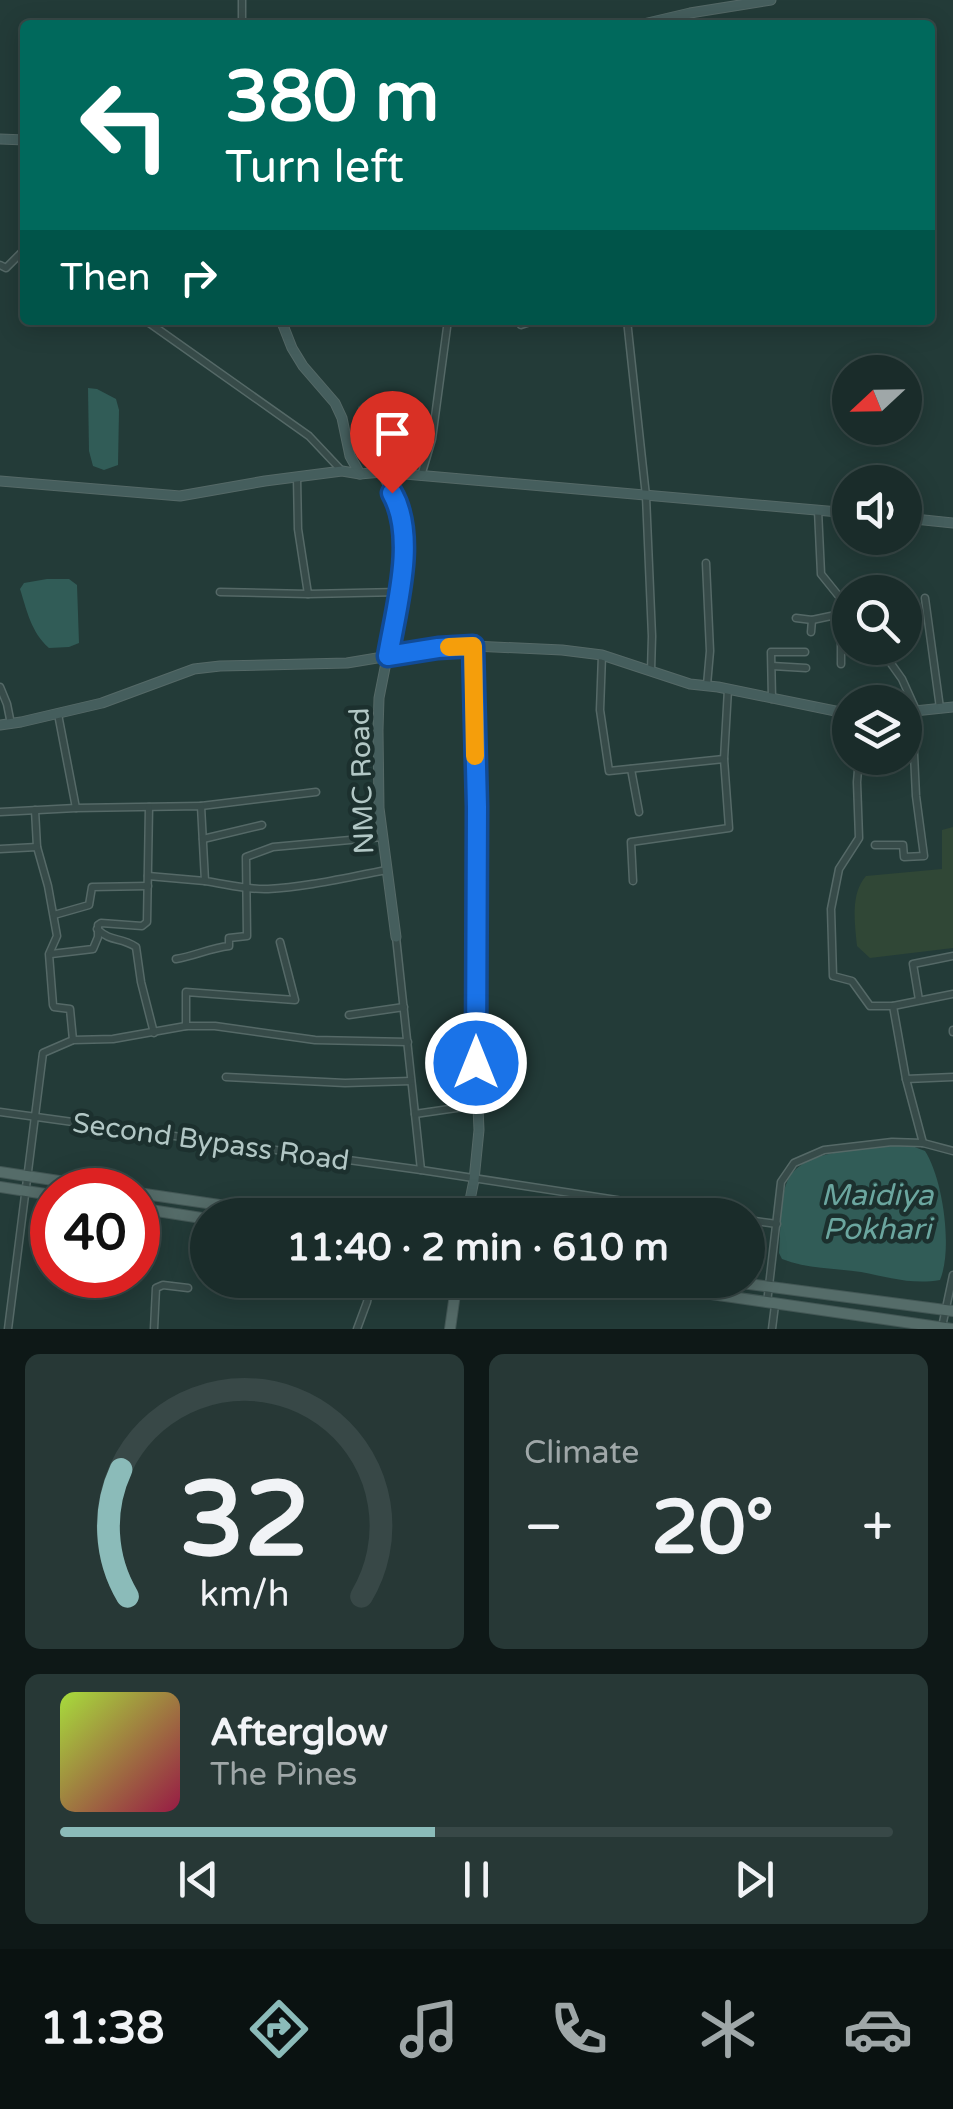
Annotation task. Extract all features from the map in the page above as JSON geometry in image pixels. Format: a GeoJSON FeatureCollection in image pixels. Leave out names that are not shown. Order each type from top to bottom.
{"type":"FeatureCollection","features":[{"type":"Feature","properties":{"kind":"main road"},"geometry":{"type":"LineString","coordinates":[[0,1172],[30,1176]]}},
{"type":"Feature","properties":{"kind":"main road"},"geometry":{"type":"LineString","coordinates":[[0,1187],[30,1192]]}},
{"type":"Feature","properties":{"kind":"main road"},"geometry":{"type":"LineString","coordinates":[[160,1196],[190,1201]]}},
{"type":"Feature","properties":{"kind":"main road"},"geometry":{"type":"LineString","coordinates":[[160,1211],[190,1216]]}},
{"type":"Feature","properties":{"kind":"main road"},"geometry":{"type":"LineString","coordinates":[[765,1287],[949,1311]]}},
{"type":"Feature","properties":{"kind":"main road"},"geometry":{"type":"LineString","coordinates":[[450,1329],[454,1298]]}},
{"type":"Feature","properties":{"kind":"main road"},"geometry":{"type":"LineString","coordinates":[[732,1298],[948,1328]]}},
{"type":"Feature","properties":{"kind":"street"},"geometry":{"type":"LineString","coordinates":[[660,20],[771,0]]}},
{"type":"Feature","properties":{"kind":"street"},"geometry":{"type":"LineString","coordinates":[[0,265],[6,268],[20,254]]}},
{"type":"Feature","properties":{"kind":"street"},"geometry":{"type":"LineString","coordinates":[[152,325],[310,436],[342,470]]}},
{"type":"Feature","properties":{"kind":"street"},"geometry":{"type":"LineString","coordinates":[[283,325],[303,366],[335,403],[350,456],[360,474]]}},
{"type":"Feature","properties":{"kind":"street"},"geometry":{"type":"LineString","coordinates":[[421,476],[432,439],[447,325]]}},
{"type":"Feature","properties":{"kind":"street"},"geometry":{"type":"LineString","coordinates":[[628,325],[646,496],[651,672]]}},
{"type":"Feature","properties":{"kind":"street"},"geometry":{"type":"LineString","coordinates":[[0,481],[180,496],[342,470],[832,512]]}},
{"type":"Feature","properties":{"kind":"street","name":"NMC Road"},"geometry":{"type":"LineString","coordinates":[[382,472],[396,502],[404,539],[400,592],[379,698],[379,808],[422,1170]]}},
{"type":"Feature","properties":{"kind":"street"},"geometry":{"type":"LineString","coordinates":[[297,476],[298,529],[308,594]]}},
{"type":"Feature","properties":{"kind":"street"},"geometry":{"type":"LineString","coordinates":[[818,510],[821,574],[832,588]]}},
{"type":"Feature","properties":{"kind":"street"},"geometry":{"type":"LineString","coordinates":[[922,520],[953,523]]}},
{"type":"Feature","properties":{"kind":"street"},"geometry":{"type":"LineString","coordinates":[[706,563],[710,652],[707,686]]}},
{"type":"Feature","properties":{"kind":"street"},"geometry":{"type":"LineString","coordinates":[[220,592],[400,592]]}},
{"type":"Feature","properties":{"kind":"street"},"geometry":{"type":"LineString","coordinates":[[925,598],[940,709]]}},
{"type":"Feature","properties":{"kind":"street"},"geometry":{"type":"LineString","coordinates":[[796,618],[812,620],[832,615]]}},
{"type":"Feature","properties":{"kind":"street"},"geometry":{"type":"LineString","coordinates":[[811,632],[812,620]]}},
{"type":"Feature","properties":{"kind":"street"},"geometry":{"type":"LineString","coordinates":[[470,1198],[479,1130],[473,646]]}},
{"type":"Feature","properties":{"kind":"street"},"geometry":{"type":"LineString","coordinates":[[0,686],[7,704],[6,724],[102,703],[194,669],[347,663],[473,646],[602,655],[690,684],[832,710]]}},
{"type":"Feature","properties":{"kind":"street"},"geometry":{"type":"LineString","coordinates":[[772,698],[772,652],[805,652]]}},
{"type":"Feature","properties":{"kind":"street"},"geometry":{"type":"LineString","coordinates":[[602,655],[600,710],[610,772],[724,759]]}},
{"type":"Feature","properties":{"kind":"street"},"geometry":{"type":"LineString","coordinates":[[772,666],[806,668]]}},
{"type":"Feature","properties":{"kind":"street"},"geometry":{"type":"LineString","coordinates":[[633,881],[631,842],[729,828],[724,759],[728,689]]}},
{"type":"Feature","properties":{"kind":"street"},"geometry":{"type":"LineString","coordinates":[[922,711],[953,708]]}},
{"type":"Feature","properties":{"kind":"street"},"geometry":{"type":"LineString","coordinates":[[58,714],[76,808]]}},
{"type":"Feature","properties":{"kind":"street"},"geometry":{"type":"LineString","coordinates":[[632,769],[639,812]]}},
{"type":"Feature","properties":{"kind":"street"},"geometry":{"type":"LineString","coordinates":[[858,775],[859,838],[839,869],[830,909],[832,976],[852,981],[870,1006],[892,1006],[953,994]]}},
{"type":"Feature","properties":{"kind":"street"},"geometry":{"type":"LineString","coordinates":[[875,845],[903,845],[904,857],[924,856],[915,775]]}},
{"type":"Feature","properties":{"kind":"street"},"geometry":{"type":"LineString","coordinates":[[0,812],[201,806],[316,792]]}},
{"type":"Feature","properties":{"kind":"street"},"geometry":{"type":"LineString","coordinates":[[201,806],[205,881]]}},
{"type":"Feature","properties":{"kind":"street"},"geometry":{"type":"LineString","coordinates":[[96,929],[101,923],[145,924],[149,807]]}},
{"type":"Feature","properties":{"kind":"street"},"geometry":{"type":"LineString","coordinates":[[35,810],[37,846],[57,936],[50,954],[53,1005],[70,1009],[73,1040]]}},
{"type":"Feature","properties":{"kind":"street"},"geometry":{"type":"LineString","coordinates":[[204,839],[262,825]]}},
{"type":"Feature","properties":{"kind":"street"},"geometry":{"type":"LineString","coordinates":[[176,959],[228,946],[230,938],[247,936],[246,857],[273,847],[383,837]]}},
{"type":"Feature","properties":{"kind":"street"},"geometry":{"type":"LineString","coordinates":[[0,849],[37,846]]}},
{"type":"Feature","properties":{"kind":"street"},"geometry":{"type":"LineString","coordinates":[[148,876],[268,889],[387,870]]}},
{"type":"Feature","properties":{"kind":"street"},"geometry":{"type":"LineString","coordinates":[[54,915],[89,906],[92,888],[148,886]]}},
{"type":"Feature","properties":{"kind":"street"},"geometry":{"type":"LineString","coordinates":[[50,954],[94,949],[96,929]]}},
{"type":"Feature","properties":{"kind":"street"},"geometry":{"type":"LineString","coordinates":[[96,929],[107,938],[125,940],[136,947],[154,1034]]}},
{"type":"Feature","properties":{"kind":"street"},"geometry":{"type":"LineString","coordinates":[[186,1026],[186,992],[295,1000],[280,942]]}},
{"type":"Feature","properties":{"kind":"street"},"geometry":{"type":"LineString","coordinates":[[919,1000],[912,964],[953,956]]}},
{"type":"Feature","properties":{"kind":"street"},"geometry":{"type":"LineString","coordinates":[[349,1015],[404,1006]]}},
{"type":"Feature","properties":{"kind":"street"},"geometry":{"type":"LineString","coordinates":[[892,1006],[923,1143]]}},
{"type":"Feature","properties":{"kind":"street"},"geometry":{"type":"LineString","coordinates":[[8,1329],[43,1053],[73,1040],[154,1034],[186,1026],[215,1026],[315,1040],[408,1042]]}},
{"type":"Feature","properties":{"kind":"street"},"geometry":{"type":"LineString","coordinates":[[226,1077],[345,1084],[411,1082]]}},
{"type":"Feature","properties":{"kind":"street"},"geometry":{"type":"LineString","coordinates":[[906,1079],[953,1077]]}},
{"type":"Feature","properties":{"kind":"street"},"geometry":{"type":"LineString","coordinates":[[415,1114],[477,1105]]}},
{"type":"Feature","properties":{"kind":"street","name":"Second Bypass Road"},"geometry":{"type":"LineString","coordinates":[[0,1112],[474,1180]]}},
{"type":"Feature","properties":{"kind":"street"},"geometry":{"type":"LineString","coordinates":[[772,1329],[770,1288],[781,1182],[794,1163],[824,1150],[860,1145],[923,1143],[953,1151]]}},
{"type":"Feature","properties":{"kind":"street"},"geometry":{"type":"LineString","coordinates":[[474,1180],[597,1198]]}},
{"type":"Feature","properties":{"kind":"street"},"geometry":{"type":"LineString","coordinates":[[765,1222],[777,1224]]}},
{"type":"Feature","properties":{"kind":"street"},"geometry":{"type":"LineString","coordinates":[[948,1328],[953,1275]]}},
{"type":"Feature","properties":{"kind":"street"},"geometry":{"type":"LineString","coordinates":[[154,1329],[156,1288],[188,1288]]}},
{"type":"Feature","properties":{"kind":"street"},"geometry":{"type":"LineString","coordinates":[[356,1329],[368,1298]]}},
{"type":"Feature","properties":{"kind":"green space"},"geometry":{"type":"Polygon","coordinates":[[[953,827],[953,948],[870,958],[857,946],[855,909],[861,883],[866,876],[942,869],[942,830],[953,827]]]}},
{"type":"Feature","properties":{"kind":"water"},"geometry":{"type":"Polygon","coordinates":[[[88,388],[116,399],[119,410],[118,465],[104,470],[93,466],[89,451],[88,388]]]}},
{"type":"Feature","properties":{"kind":"water"},"geometry":{"type":"Polygon","coordinates":[[[368,399],[416,401],[415,436],[388,449],[359,440],[358,407],[368,399]]]}},
{"type":"Feature","properties":{"kind":"water"},"geometry":{"type":"Polygon","coordinates":[[[69,579],[77,585],[79,643],[49,648],[34,628],[20,589],[24,583],[69,579]]]}},
{"type":"Feature","properties":{"kind":"water","name":"Maidiya Pokhari"},"geometry":{"type":"Polygon","coordinates":[[[894,1144],[925,1151],[937,1179],[946,1233],[940,1280],[900,1280],[782,1259],[779,1253],[783,1198],[794,1171],[819,1157],[894,1144]]]}},
{"type":"Feature","properties":{"kind":"slow traffic"},"geometry":{"type":"LineString","coordinates":[[449,647],[473,646],[475,756]]}},
{"type":"Feature","properties":{"kind":"route"},"geometry":{"type":"LineString","coordinates":[[392,493],[404,539],[400,592],[388,656],[473,646],[476,1063]]}}]}
